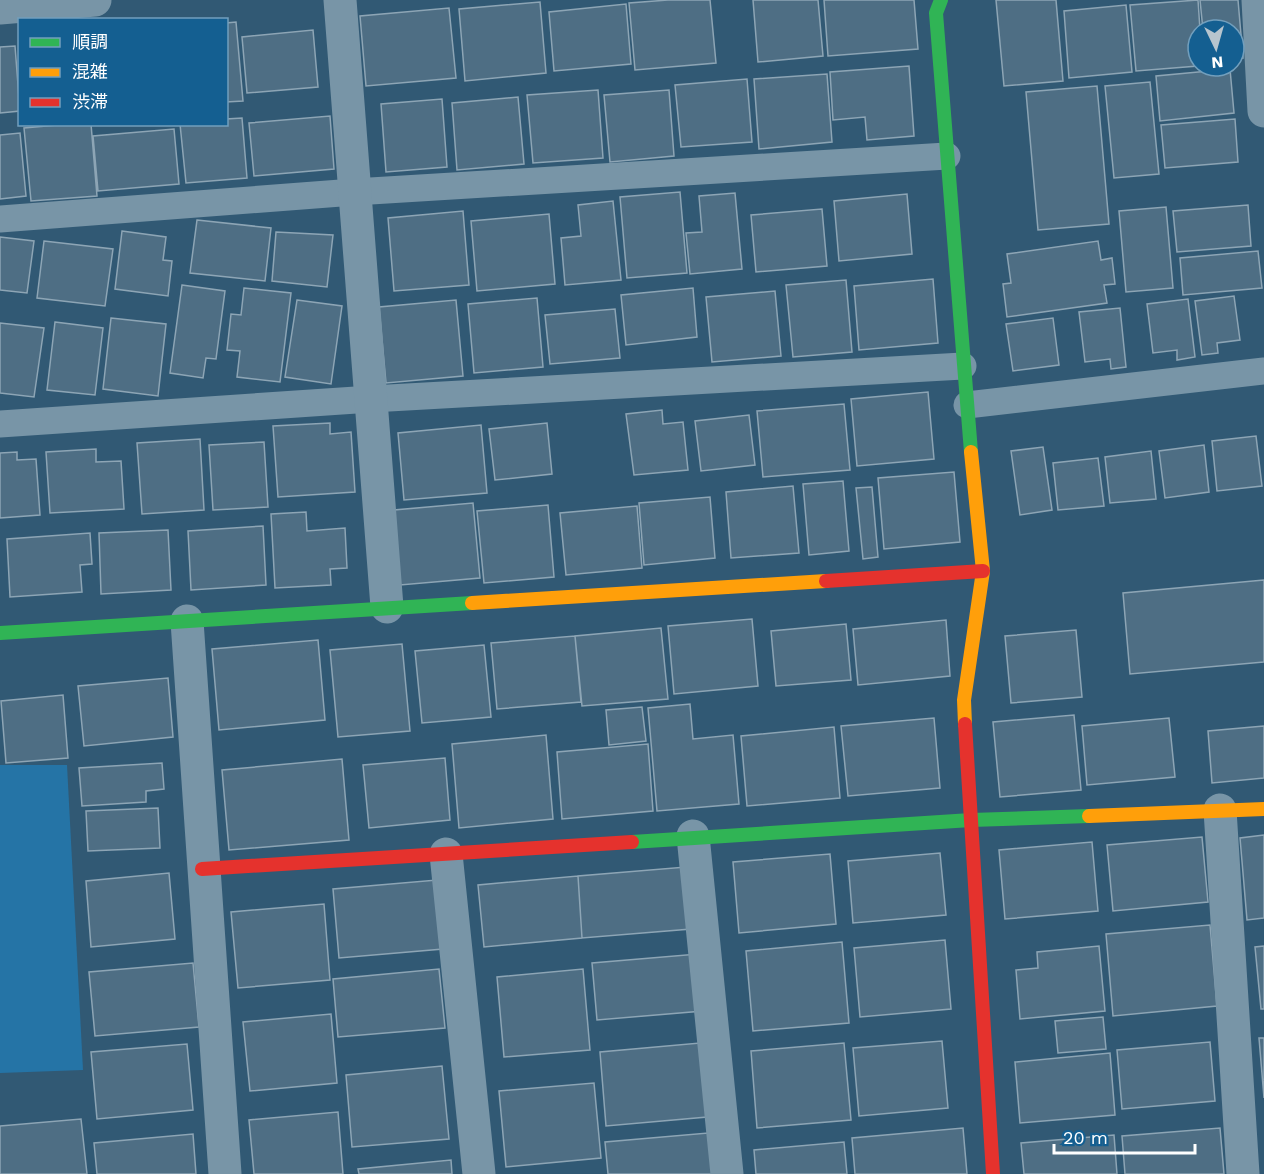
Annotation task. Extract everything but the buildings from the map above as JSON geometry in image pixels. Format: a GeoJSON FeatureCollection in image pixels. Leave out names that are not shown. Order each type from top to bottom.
{"type":"FeatureCollection","features":[{"type":"Feature","properties":{"kind":"street"},"geometry":{"type":"LineString","coordinates":[[0,8],[95,0]]}},
{"type":"Feature","properties":{"kind":"street"},"geometry":{"type":"LineString","coordinates":[[340,0],[387,608]]}},
{"type":"Feature","properties":{"kind":"street"},"geometry":{"type":"LineString","coordinates":[[941,0],[936,13],[963,366],[983,571],[964,700],[993,1174]]}},
{"type":"Feature","properties":{"kind":"street"},"geometry":{"type":"LineString","coordinates":[[1258,0],[1264,111]]}},
{"type":"Feature","properties":{"kind":"street"},"geometry":{"type":"LineString","coordinates":[[0,633],[983,571]]}},
{"type":"Feature","properties":{"kind":"street"},"geometry":{"type":"LineString","coordinates":[[187,621],[202,869],[225,1174]]}},
{"type":"Feature","properties":{"kind":"street"},"geometry":{"type":"LineString","coordinates":[[202,869],[971,820],[1264,809]]}},
{"type":"Feature","properties":{"kind":"street"},"geometry":{"type":"LineString","coordinates":[[1220,810],[1243,1174]]}},
{"type":"Feature","properties":{"kind":"street"},"geometry":{"type":"LineString","coordinates":[[693,836],[727,1174]]}},
{"type":"Feature","properties":{"kind":"street"},"geometry":{"type":"LineString","coordinates":[[447,854],[479,1174]]}},
{"type":"Feature","properties":{"kind":"lane"},"geometry":{"type":"LineString","coordinates":[[0,219],[354,192],[947,156]]}},
{"type":"Feature","properties":{"kind":"lane"},"geometry":{"type":"LineString","coordinates":[[0,424],[370,399],[963,366]]}},
{"type":"Feature","properties":{"kind":"lane"},"geometry":{"type":"LineString","coordinates":[[967,405],[1264,371]]}},
{"type":"Feature","properties":{"kind":"shaded area"},"geometry":{"type":"Polygon","coordinates":[[[0,765],[67,765],[83,1070],[0,1073],[0,765]]]}},
{"type":"Feature","properties":{"kind":"traffic: fast"},"geometry":{"type":"LineString","coordinates":[[941,0],[936,13],[971,452]]}},
{"type":"Feature","properties":{"kind":"traffic: fast"},"geometry":{"type":"LineString","coordinates":[[0,633],[472,603]]}},
{"type":"Feature","properties":{"kind":"traffic: fast"},"geometry":{"type":"LineString","coordinates":[[632,842],[971,820],[1089,816]]}},
{"type":"Feature","properties":{"kind":"traffic: slow"},"geometry":{"type":"LineString","coordinates":[[965,724],[964,700],[983,571],[971,452]]}},
{"type":"Feature","properties":{"kind":"traffic: slow"},"geometry":{"type":"LineString","coordinates":[[472,603],[826,581]]}},
{"type":"Feature","properties":{"kind":"traffic: slow"},"geometry":{"type":"LineString","coordinates":[[1089,816],[1264,809]]}},
{"type":"Feature","properties":{"kind":"traffic: jam"},"geometry":{"type":"LineString","coordinates":[[826,581],[983,571]]}},
{"type":"Feature","properties":{"kind":"traffic: jam"},"geometry":{"type":"LineString","coordinates":[[965,724],[993,1174]]}},
{"type":"Feature","properties":{"kind":"traffic: jam"},"geometry":{"type":"LineString","coordinates":[[202,869],[632,842]]}}]}
